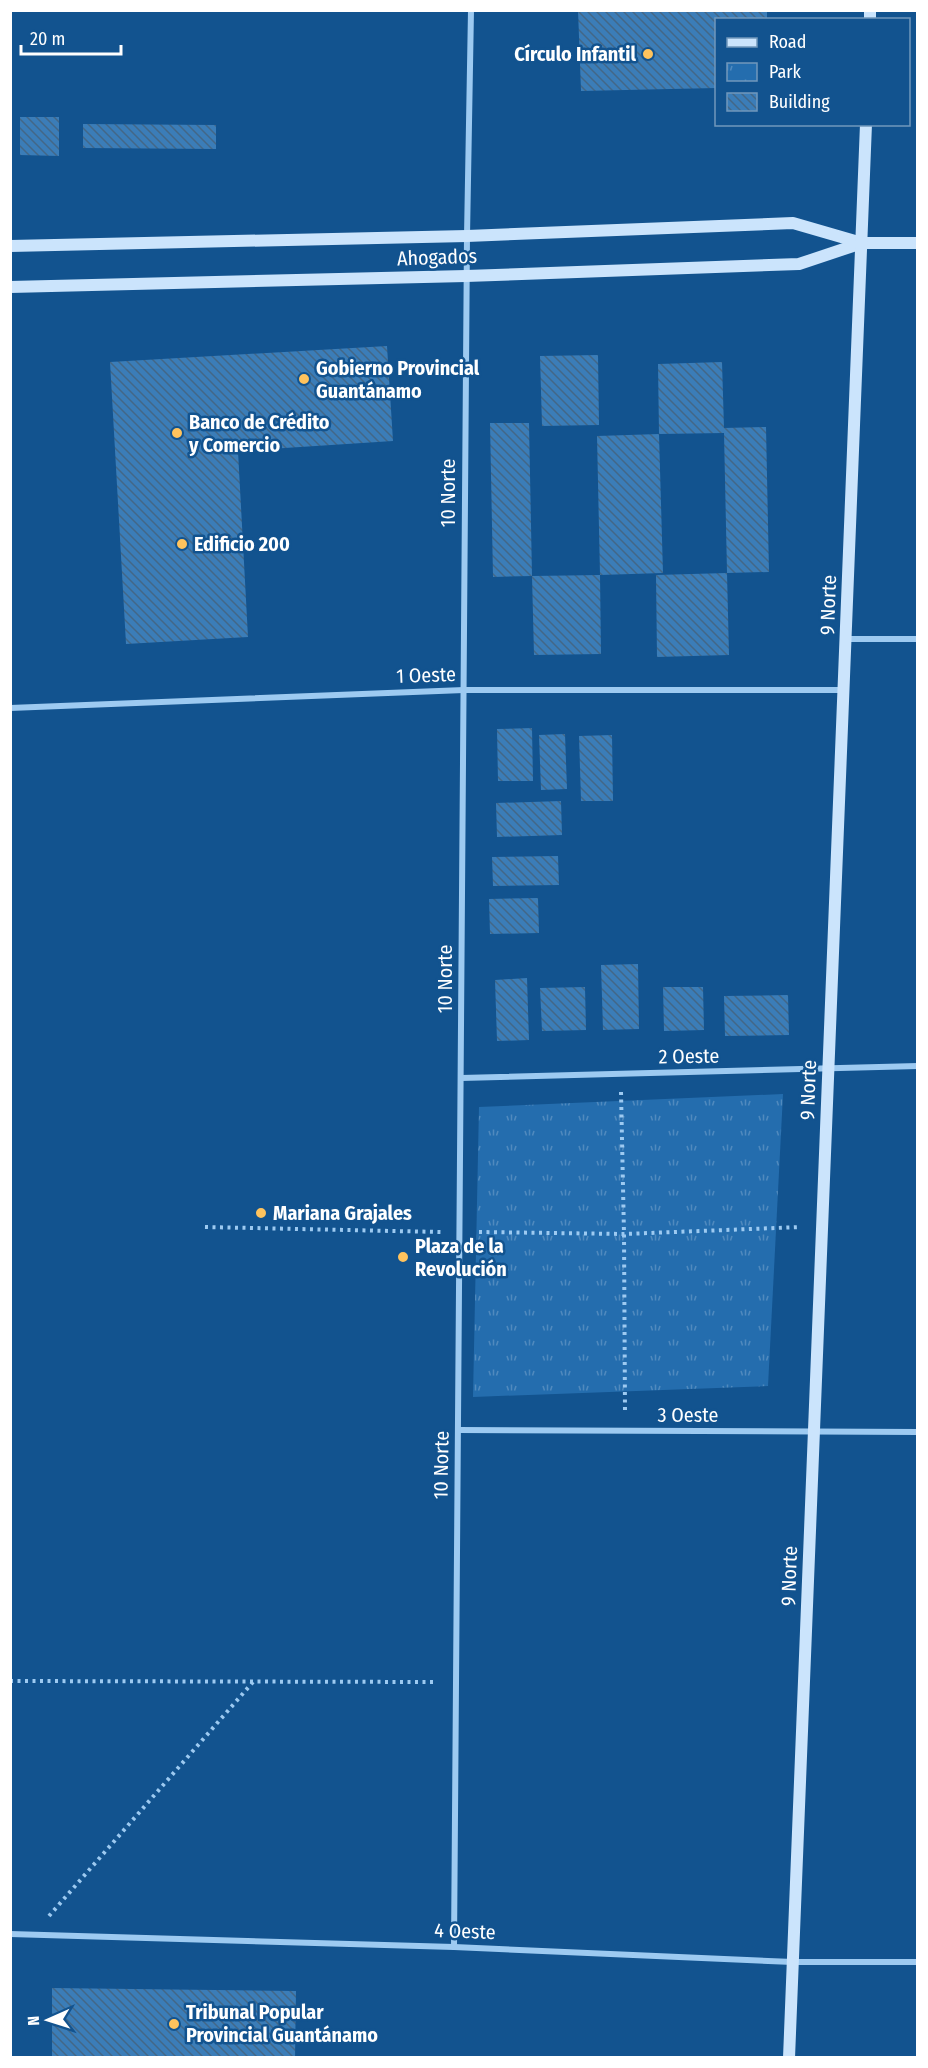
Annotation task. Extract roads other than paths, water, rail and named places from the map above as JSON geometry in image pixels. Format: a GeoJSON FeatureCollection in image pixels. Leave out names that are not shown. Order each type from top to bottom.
{"type":"FeatureCollection","features":[{"type":"Feature","properties":{"kind":"main road","name":"9 Norte"},"geometry":{"type":"LineString","coordinates":[[789,2058],[866,126]]}},
{"type":"Feature","properties":{"kind":"main road","name":"Ahogados"},"geometry":{"type":"LineString","coordinates":[[10,246],[466,236],[793,223],[862,243],[918,243]]}},
{"type":"Feature","properties":{"kind":"main road","name":"Ahogados"},"geometry":{"type":"LineString","coordinates":[[10,287],[466,276],[799,264],[862,243]]}},
{"type":"Feature","properties":{"kind":"street","name":"10 Norte"},"geometry":{"type":"LineString","coordinates":[[454,1947],[466,236],[471,10]]}},
{"type":"Feature","properties":{"kind":"street"},"geometry":{"type":"LineString","coordinates":[[846,639],[918,639]]}},
{"type":"Feature","properties":{"kind":"street","name":"1 Oeste"},"geometry":{"type":"LineString","coordinates":[[10,708],[464,690],[844,690]]}},
{"type":"Feature","properties":{"kind":"street","name":"2 Oeste"},"geometry":{"type":"LineString","coordinates":[[461,1078],[918,1066]]}},
{"type":"Feature","properties":{"kind":"street","name":"3 Oeste"},"geometry":{"type":"LineString","coordinates":[[458,1430],[918,1432]]}},
{"type":"Feature","properties":{"kind":"street","name":"4 Oeste"},"geometry":{"type":"LineString","coordinates":[[10,1934],[454,1947],[793,1962],[918,1962]]}},
{"type":"Feature","properties":{"kind":"place","name":"Círculo Infantil"},"geometry":{"type":"Point","coordinates":[648,54]}},
{"type":"Feature","properties":{"kind":"place","name":"Gobierno Provincial Guantánamo"},"geometry":{"type":"Point","coordinates":[304,379]}},
{"type":"Feature","properties":{"kind":"place","name":"Banco de Crédito y Comercio"},"geometry":{"type":"Point","coordinates":[177,433]}},
{"type":"Feature","properties":{"kind":"place","name":"Edificio 200"},"geometry":{"type":"Point","coordinates":[182,544]}},
{"type":"Feature","properties":{"kind":"place","name":"Mariana Grajales"},"geometry":{"type":"Point","coordinates":[261,1213]}},
{"type":"Feature","properties":{"kind":"place","name":"Plaza de la Revolución"},"geometry":{"type":"Point","coordinates":[403,1257]}},
{"type":"Feature","properties":{"kind":"place","name":"Tribunal Popular Provincial Guantánamo"},"geometry":{"type":"Point","coordinates":[174,2024]}}]}
